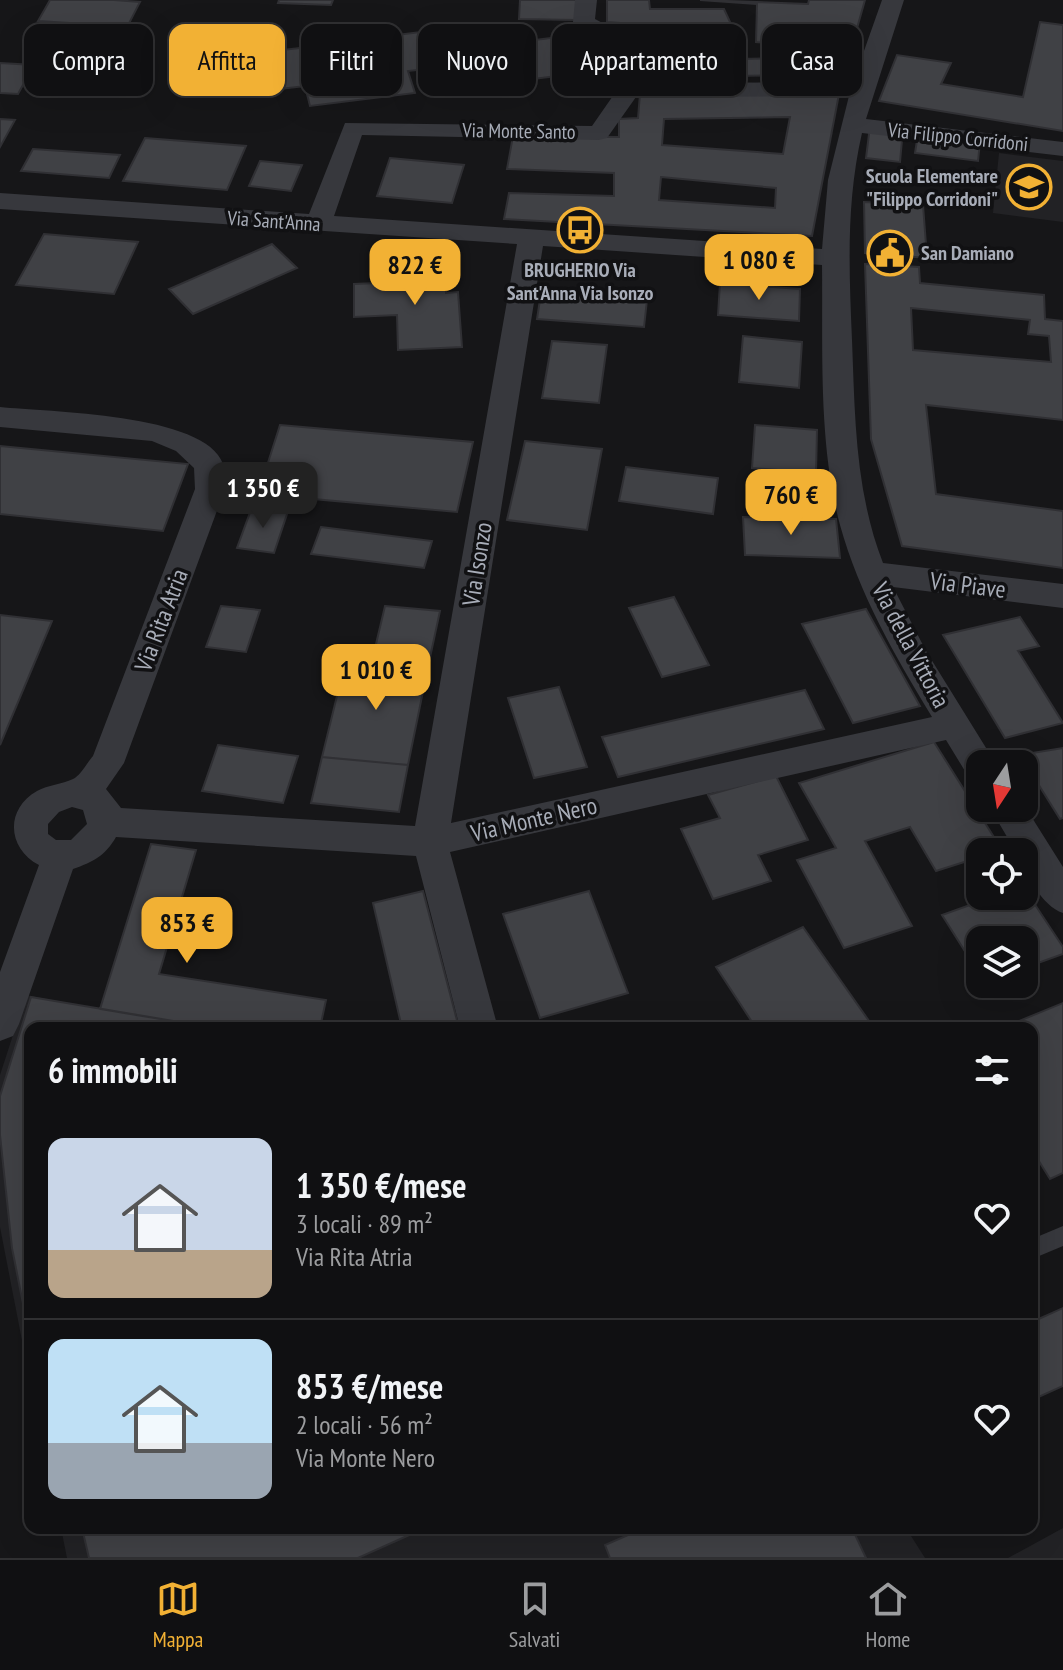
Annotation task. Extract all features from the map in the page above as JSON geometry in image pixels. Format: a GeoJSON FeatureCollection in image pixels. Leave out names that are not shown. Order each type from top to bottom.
{"type":"FeatureCollection","features":[{"type":"Feature","properties":{"kind":"street","name":"Via della Vittoria"},"geometry":{"type":"LineString","coordinates":[[862,89],[893,0]]}},
{"type":"Feature","properties":{"kind":"street","name":"Via Monte Santo"},"geometry":{"type":"LineString","coordinates":[[318,224],[353,128],[599,133],[625,96]]}},
{"type":"Feature","properties":{"kind":"street","name":"Via della Vittoria"},"geometry":{"type":"LineString","coordinates":[[860,96],[840,180],[835,258],[846,492],[872,573],[904,642],[970,750]]}},
{"type":"Feature","properties":{"kind":"street","name":"Via Filippo Corridoni"},"geometry":{"type":"LineString","coordinates":[[852,125],[1063,149]]}},
{"type":"Feature","properties":{"kind":"street","name":"Via Sant'Anna"},"geometry":{"type":"LineString","coordinates":[[0,201],[835,258]]}},
{"type":"Feature","properties":{"kind":"street","name":"Via Isonzo"},"geometry":{"type":"LineString","coordinates":[[477,1022],[430,842],[531,239]]}},
{"type":"Feature","properties":{"kind":"street","name":"Via Rita Atria"},"geometry":{"type":"LineString","coordinates":[[0,417],[156,432],[186,444],[208,464],[210,489],[107,763],[83,794]]}},
{"type":"Feature","properties":{"kind":"street","name":"Via Piave"},"geometry":{"type":"LineString","coordinates":[[872,573],[1063,596]]}},
{"type":"Feature","properties":{"kind":"street","name":"Via Monte Nero"},"geometry":{"type":"LineString","coordinates":[[106,822],[430,842],[954,725]]}},
{"type":"Feature","properties":{"kind":"street"},"geometry":{"type":"LineString","coordinates":[[83,794],[101,804],[106,822],[96,842],[73,855],[60,856],[38,849],[31,840],[31,820],[37,810],[58,796],[83,794]]}},
{"type":"Feature","properties":{"kind":"street"},"geometry":{"type":"LineString","coordinates":[[1016,822],[1063,898]]}},
{"type":"Feature","properties":{"kind":"street"},"geometry":{"type":"LineString","coordinates":[[0,1024],[60,856]]}},
{"type":"Feature","properties":{"kind":"lane"},"geometry":{"type":"LineString","coordinates":[[1038,1246],[1063,1236]]}},
{"type":"Feature","properties":{"kind":"shaded area","name":"Scuola Elementare \"Filippo Corridoni\""},"geometry":{"type":"Polygon","coordinates":[[[999,153],[1063,161],[1063,222],[993,213],[999,153]]]}},
{"type":"Feature","properties":{"kind":"shaded area"},"geometry":{"type":"Polygon","coordinates":[[[26,995],[100,1009],[52,1022],[24,1022],[24,1351],[0,1227],[0,1075],[26,995]]]}},
{"type":"Feature","properties":{"kind":"shaded area"},"geometry":{"type":"Polygon","coordinates":[[[1063,1528],[1063,1558],[1008,1558],[1063,1528]]]}},
{"type":"Feature","properties":{"kind":"shaded area"},"geometry":{"type":"Polygon","coordinates":[[[62,1534],[910,1534],[925,1558],[67,1558],[62,1534]]]}},
{"type":"Feature","properties":{"kind":"building"},"geometry":{"type":"Polygon","coordinates":[[[50,0],[140,2],[129,24],[38,21],[50,0]]]}},
{"type":"Feature","properties":{"kind":"building"},"geometry":{"type":"Polygon","coordinates":[[[279,0],[333,0],[331,5],[278,3],[279,0]]]}},
{"type":"Feature","properties":{"kind":"building"},"geometry":{"type":"Polygon","coordinates":[[[520,0],[577,0],[576,20],[519,19],[520,0]]]}},
{"type":"Feature","properties":{"kind":"building"},"geometry":{"type":"Polygon","coordinates":[[[607,0],[649,0],[650,9],[724,9],[731,24],[634,24],[607,22],[607,0]]]}},
{"type":"Feature","properties":{"kind":"building"},"geometry":{"type":"Polygon","coordinates":[[[700,0],[808,4],[809,0],[865,0],[858,24],[762,24],[762,43],[756,42],[757,4],[700,0]]]}},
{"type":"Feature","properties":{"kind":"building"},"geometry":{"type":"Polygon","coordinates":[[[1040,22],[1063,25],[1063,131],[879,101],[897,55],[951,63],[941,84],[1023,97],[1040,22]]]}},
{"type":"Feature","properties":{"kind":"building"},"geometry":{"type":"Polygon","coordinates":[[[418,32],[418,70],[408,71],[415,93],[402,95],[402,34],[418,32]]]}},
{"type":"Feature","properties":{"kind":"building"},"geometry":{"type":"Polygon","coordinates":[[[552,38],[552,77],[536,79],[536,40],[552,38]]]}},
{"type":"Feature","properties":{"kind":"building"},"geometry":{"type":"Polygon","coordinates":[[[301,48],[301,86],[285,88],[285,50],[301,48]]]}},
{"type":"Feature","properties":{"kind":"building"},"geometry":{"type":"Polygon","coordinates":[[[746,59],[762,59],[762,75],[746,76],[746,59]]]}},
{"type":"Feature","properties":{"kind":"building"},"geometry":{"type":"Polygon","coordinates":[[[0,63],[24,64],[24,83],[18,94],[0,93],[0,63]]]}},
{"type":"Feature","properties":{"kind":"building"},"geometry":{"type":"Polygon","coordinates":[[[308,96],[391,96],[310,106],[308,96]]]}},
{"type":"Feature","properties":{"kind":"building"},"geometry":{"type":"Polygon","coordinates":[[[640,96],[839,96],[812,236],[504,219],[509,193],[614,196],[614,173],[507,169],[513,136],[619,137],[619,119],[638,118],[640,96]],[[790,117],[664,119],[662,145],[783,154],[790,117]],[[661,177],[659,200],[775,208],[776,188],[661,177]]]}},
{"type":"Feature","properties":{"kind":"building"},"geometry":{"type":"Polygon","coordinates":[[[0,119],[15,120],[0,147],[0,119]]]}},
{"type":"Feature","properties":{"kind":"building"},"geometry":{"type":"Polygon","coordinates":[[[870,126],[903,129],[900,162],[866,158],[870,126]]]}},
{"type":"Feature","properties":{"kind":"building"},"geometry":{"type":"Polygon","coordinates":[[[918,134],[980,142],[978,161],[915,153],[918,134]]]}},
{"type":"Feature","properties":{"kind":"building"},"geometry":{"type":"Polygon","coordinates":[[[145,138],[246,146],[227,190],[123,181],[145,138]]]}},
{"type":"Feature","properties":{"kind":"building"},"geometry":{"type":"Polygon","coordinates":[[[33,149],[120,155],[109,178],[21,171],[33,149]]]}},
{"type":"Feature","properties":{"kind":"building"},"geometry":{"type":"Polygon","coordinates":[[[390,158],[464,165],[452,203],[377,196],[390,158]]]}},
{"type":"Feature","properties":{"kind":"building"},"geometry":{"type":"Polygon","coordinates":[[[260,161],[302,165],[291,191],[249,186],[260,161]]]}},
{"type":"Feature","properties":{"kind":"building"},"geometry":{"type":"Polygon","coordinates":[[[864,202],[923,205],[927,258],[865,253],[864,202]]]}},
{"type":"Feature","properties":{"kind":"building"},"geometry":{"type":"Polygon","coordinates":[[[44,234],[138,242],[114,294],[16,285],[44,234]]]}},
{"type":"Feature","properties":{"kind":"building"},"geometry":{"type":"Polygon","coordinates":[[[272,244],[297,268],[193,314],[169,289],[272,244]]]}},
{"type":"Feature","properties":{"kind":"building"},"geometry":{"type":"Polygon","coordinates":[[[444,264],[446,293],[458,292],[462,347],[398,350],[397,315],[354,317],[354,284],[401,282],[400,266],[444,264]]]}},
{"type":"Feature","properties":{"kind":"building"},"geometry":{"type":"Polygon","coordinates":[[[865,264],[919,267],[920,283],[1044,295],[1045,319],[1063,321],[1063,420],[926,405],[936,494],[1063,511],[1063,568],[902,546],[871,439],[865,264]],[[911,308],[913,350],[1051,362],[1049,336],[1028,334],[1030,320],[911,308]]]}},
{"type":"Feature","properties":{"kind":"building"},"geometry":{"type":"Polygon","coordinates":[[[720,283],[800,289],[799,321],[718,315],[720,283]]]}},
{"type":"Feature","properties":{"kind":"building"},"geometry":{"type":"Polygon","coordinates":[[[541,293],[647,300],[644,327],[537,319],[541,293]]]}},
{"type":"Feature","properties":{"kind":"building"},"geometry":{"type":"Polygon","coordinates":[[[743,336],[802,342],[799,388],[739,382],[743,336]]]}},
{"type":"Feature","properties":{"kind":"building"},"geometry":{"type":"Polygon","coordinates":[[[552,341],[607,345],[599,403],[542,398],[552,341]]]}},
{"type":"Feature","properties":{"kind":"building"},"geometry":{"type":"Polygon","coordinates":[[[280,425],[473,442],[457,512],[258,494],[280,425]]]}},
{"type":"Feature","properties":{"kind":"building"},"geometry":{"type":"Polygon","coordinates":[[[755,425],[817,430],[816,473],[752,468],[755,425]]]}},
{"type":"Feature","properties":{"kind":"building"},"geometry":{"type":"Polygon","coordinates":[[[525,441],[602,449],[587,530],[507,520],[525,441]]]}},
{"type":"Feature","properties":{"kind":"building"},"geometry":{"type":"Polygon","coordinates":[[[0,446],[188,464],[163,531],[0,514],[0,446]]]}},
{"type":"Feature","properties":{"kind":"building"},"geometry":{"type":"Polygon","coordinates":[[[626,467],[718,478],[713,514],[619,501],[626,467]]]}},
{"type":"Feature","properties":{"kind":"building"},"geometry":{"type":"Polygon","coordinates":[[[252,507],[288,511],[274,553],[237,548],[252,507]]]}},
{"type":"Feature","properties":{"kind":"building"},"geometry":{"type":"Polygon","coordinates":[[[743,517],[836,519],[840,558],[745,555],[743,517]]]}},
{"type":"Feature","properties":{"kind":"building"},"geometry":{"type":"Polygon","coordinates":[[[321,527],[432,541],[424,568],[311,554],[321,527]]]}},
{"type":"Feature","properties":{"kind":"building"},"geometry":{"type":"Polygon","coordinates":[[[674,597],[709,665],[662,677],[629,608],[674,597]]]}},
{"type":"Feature","properties":{"kind":"building"},"geometry":{"type":"Polygon","coordinates":[[[221,606],[260,610],[246,652],[206,647],[221,606]]]}},
{"type":"Feature","properties":{"kind":"building"},"geometry":{"type":"Polygon","coordinates":[[[385,606],[440,611],[428,667],[372,661],[385,606]]]}},
{"type":"Feature","properties":{"kind":"building"},"geometry":{"type":"Polygon","coordinates":[[[866,609],[920,706],[853,723],[802,624],[866,609]]]}},
{"type":"Feature","properties":{"kind":"building"},"geometry":{"type":"Polygon","coordinates":[[[0,615],[52,621],[0,745],[0,615]]]}},
{"type":"Feature","properties":{"kind":"building"},"geometry":{"type":"Polygon","coordinates":[[[1020,617],[1039,646],[1018,651],[1063,723],[1005,738],[943,635],[1020,617]]]}},
{"type":"Feature","properties":{"kind":"building"},"geometry":{"type":"Polygon","coordinates":[[[346,659],[428,667],[408,765],[322,757],[346,659]]]}},
{"type":"Feature","properties":{"kind":"building"},"geometry":{"type":"Polygon","coordinates":[[[559,687],[587,767],[534,778],[508,698],[559,687]]]}},
{"type":"Feature","properties":{"kind":"building"},"geometry":{"type":"Polygon","coordinates":[[[805,690],[824,729],[618,777],[602,737],[805,690]]]}},
{"type":"Feature","properties":{"kind":"building"},"geometry":{"type":"Polygon","coordinates":[[[934,742],[966,793],[966,822],[984,822],[994,838],[966,838],[966,861],[936,871],[910,827],[865,841],[912,926],[844,948],[797,860],[836,848],[799,783],[934,742]]]}},
{"type":"Feature","properties":{"kind":"building"},"geometry":{"type":"Polygon","coordinates":[[[218,745],[298,756],[283,803],[202,791],[218,745]]]}},
{"type":"Feature","properties":{"kind":"building"},"geometry":{"type":"Polygon","coordinates":[[[1063,748],[1063,818],[1060,819],[1038,784],[1038,752],[1063,748]]]}},
{"type":"Feature","properties":{"kind":"building"},"geometry":{"type":"Polygon","coordinates":[[[322,757],[408,765],[399,812],[311,803],[322,757]]]}},
{"type":"Feature","properties":{"kind":"building"},"geometry":{"type":"Polygon","coordinates":[[[776,776],[808,840],[758,855],[771,881],[713,899],[681,829],[720,818],[708,795],[776,776]]]}},
{"type":"Feature","properties":{"kind":"building"},"geometry":{"type":"Polygon","coordinates":[[[151,844],[196,850],[159,974],[326,1000],[321,1022],[179,1022],[100,1009],[151,844]]]}},
{"type":"Feature","properties":{"kind":"building"},"geometry":{"type":"Polygon","coordinates":[[[423,891],[457,1022],[401,1022],[373,903],[423,891]]]}},
{"type":"Feature","properties":{"kind":"building"},"geometry":{"type":"Polygon","coordinates":[[[589,891],[628,993],[540,1018],[503,914],[589,891]]]}},
{"type":"Feature","properties":{"kind":"building"},"geometry":{"type":"Polygon","coordinates":[[[966,906],[966,910],[1038,909],[1063,947],[1063,954],[1038,963],[1038,926],[966,926],[966,953],[942,915],[966,906]]]}},
{"type":"Feature","properties":{"kind":"building"},"geometry":{"type":"Polygon","coordinates":[[[803,927],[870,1022],[752,1022],[716,967],[803,927]]]}},
{"type":"Feature","properties":{"kind":"building"},"geometry":{"type":"Polygon","coordinates":[[[31,997],[179,1022],[24,1022],[24,1309],[12,1248],[0,1135],[0,1096],[31,997]]]}},
{"type":"Feature","properties":{"kind":"building"},"geometry":{"type":"Polygon","coordinates":[[[1063,1003],[1063,1173],[1050,1179],[1038,1160],[1038,1022],[1017,1022],[1063,1003]]]}},
{"type":"Feature","properties":{"kind":"building"},"geometry":{"type":"Polygon","coordinates":[[[1063,1308],[1063,1386],[1038,1397],[1038,1319],[1063,1308]]]}},
{"type":"Feature","properties":{"kind":"building"},"geometry":{"type":"Polygon","coordinates":[[[83,1534],[412,1534],[358,1558],[89,1558],[83,1534]]]}},
{"type":"Feature","properties":{"kind":"building"},"geometry":{"type":"Polygon","coordinates":[[[630,1534],[855,1534],[866,1558],[610,1558],[605,1545],[630,1534]]]}},
{"type":"Feature","properties":{"kind":"place","name":"Scuola Elementare \"Filippo Corridoni\""},"geometry":{"type":"Point","coordinates":[1029,187]}},
{"type":"Feature","properties":{"kind":"place","name":"BRUGHERIO Via Sant'Anna Via Isonzo"},"geometry":{"type":"Point","coordinates":[580,230]}},
{"type":"Feature","properties":{"kind":"place","name":"San Damiano"},"geometry":{"type":"Point","coordinates":[890,253]}}]}
